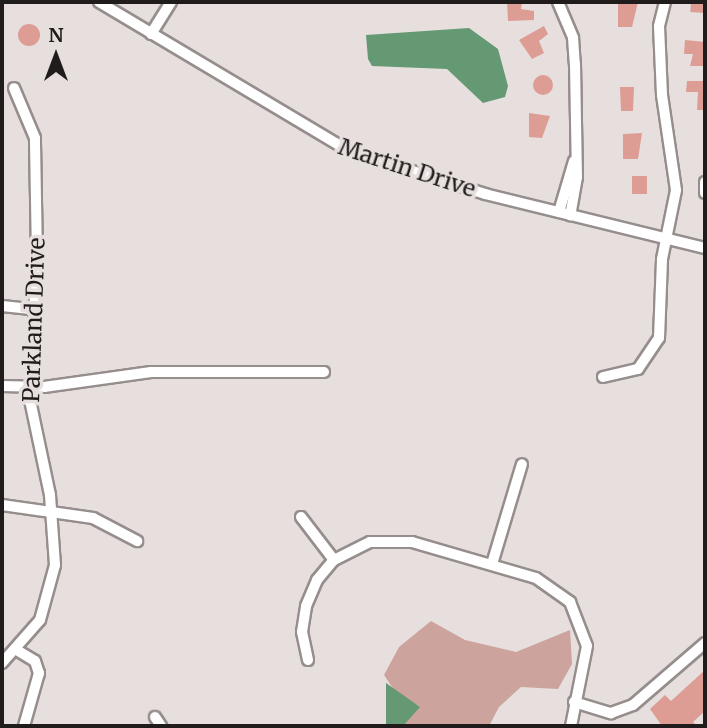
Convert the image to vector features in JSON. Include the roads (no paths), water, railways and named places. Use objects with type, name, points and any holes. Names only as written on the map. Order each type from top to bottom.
[{"type":"street","name":"Martin Drive","points":[[99,2],[337,147],[564,214],[705,248]]},
{"type":"street","points":[[151,34],[170,2]]},
{"type":"street","points":[[558,2],[573,38],[574,162],[564,214]]},
{"type":"street","points":[[603,377],[638,369],[652,355],[659,338],[666,240],[676,190],[662,95],[659,26],[665,2]]},
{"type":"street","name":"Parkland Drive","points":[[2,663],[9,650],[40,620],[49,598],[55,565],[52,512],[30,387],[35,138],[14,88]]},
{"type":"street","points":[[2,306],[33,309]]},
{"type":"street","points":[[2,386],[30,387],[151,372],[324,372]]},
{"type":"street","points":[[492,564],[522,464]]},
{"type":"street","points":[[2,505],[104,522],[136,541]]},
{"type":"street","points":[[301,517],[334,560]]},
{"type":"street","points":[[308,660],[302,632],[306,606],[334,560],[370,542],[393,540],[492,564],[536,579],[570,603],[587,646],[571,726]]},
{"type":"street","points":[[574,702],[611,713],[634,705],[705,643]]},
{"type":"street","points":[[9,650],[35,661],[39,673],[24,726]]}]
